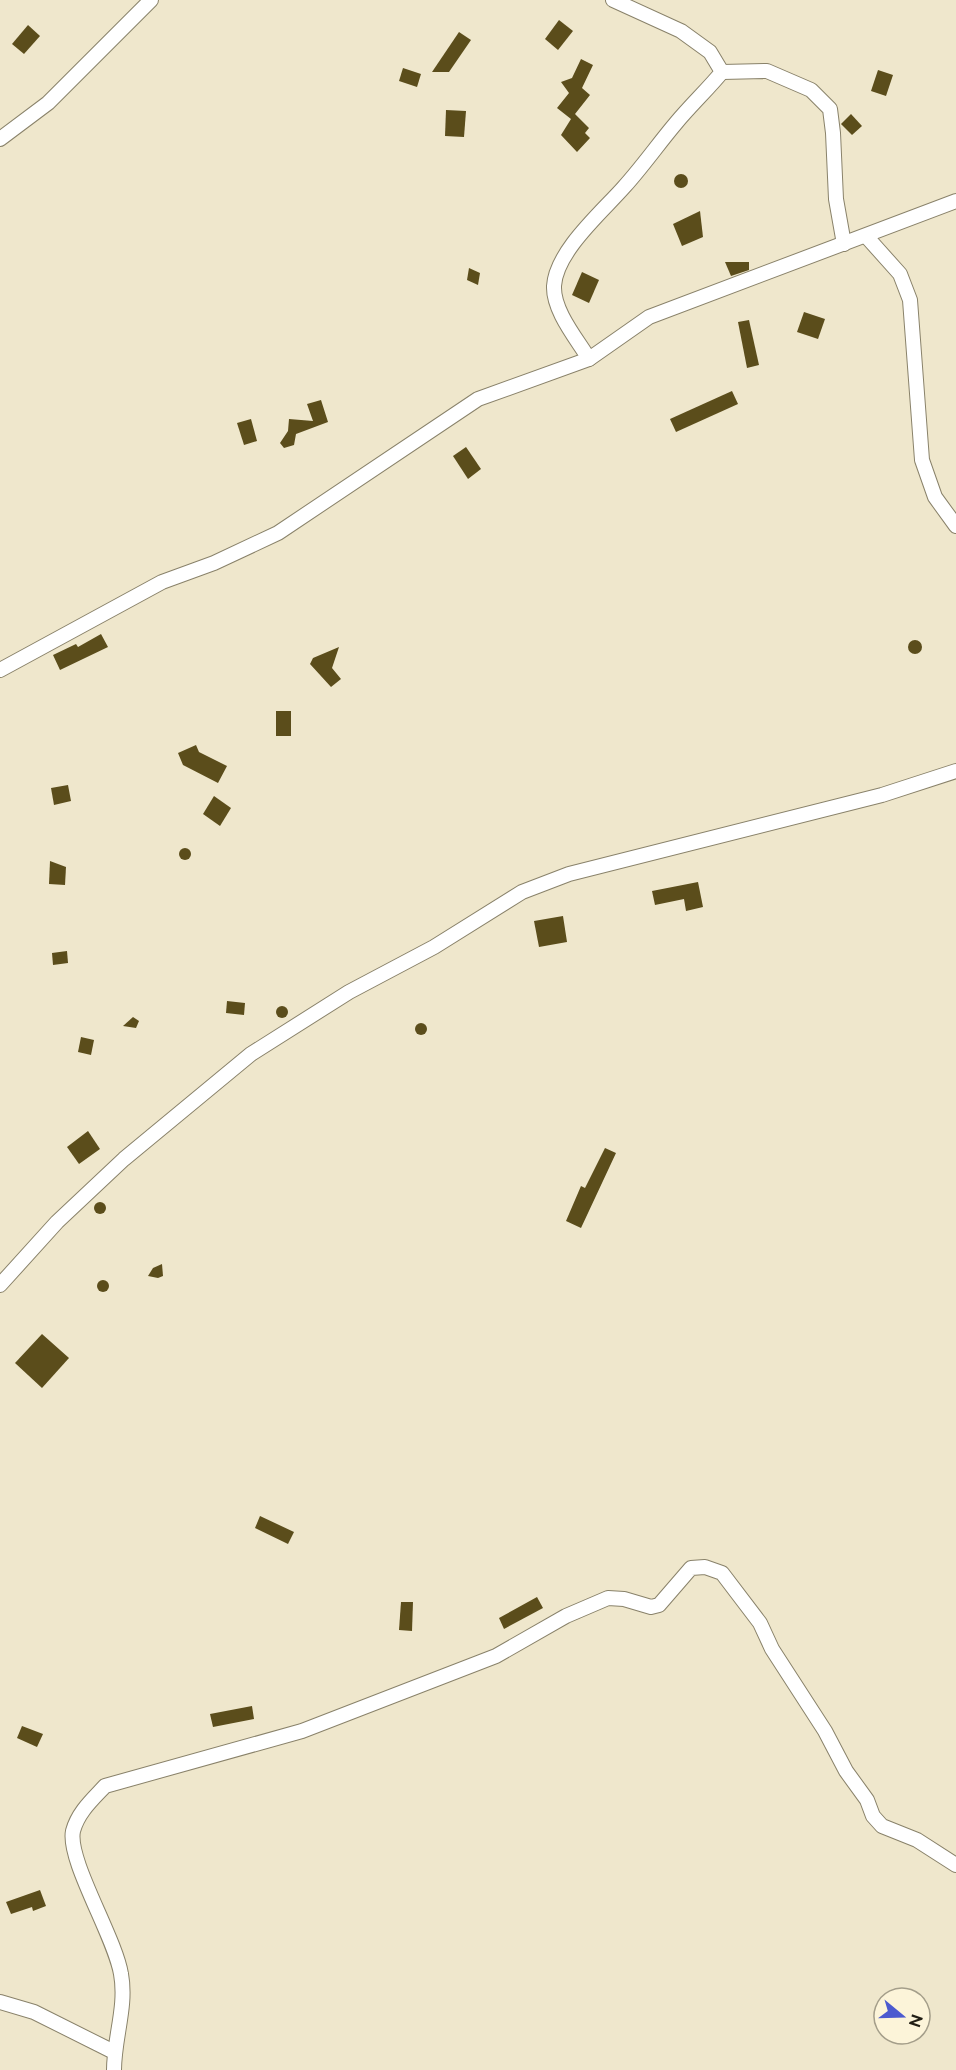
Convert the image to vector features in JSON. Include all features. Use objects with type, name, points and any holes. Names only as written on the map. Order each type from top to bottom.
[{"type":"street","points":[[0,140],[48,103],[151,0]]},
{"type":"street","points":[[613,0],[681,31],[710,52],[722,72]]},
{"type":"street","points":[[589,359],[556,299],[554,284],[561,266],[572,245],[591,220],[624,187],[679,119],[722,72],[767,71],[811,90],[830,108],[834,133],[836,199],[844,244]]},
{"type":"street","points":[[0,670],[151,588],[214,563],[278,533],[478,399],[589,359],[649,317],[956,201]]},
{"type":"street","points":[[866,236],[900,274],[910,300],[922,460],[935,496],[956,526]]},
{"type":"street","points":[[0,1285],[57,1222],[124,1159],[251,1054],[349,992],[434,947],[522,892],[569,874],[882,795],[956,771]]},
{"type":"street","points":[[114,2070],[114,2052],[122,2001],[121,1973],[95,1900],[77,1862],[73,1832],[83,1810],[105,1786],[302,1731],[496,1656],[566,1616],[608,1598],[624,1599],[651,1607],[659,1605],[691,1568],[705,1567],[722,1573],[760,1623],[772,1649],[882,1826],[916,1840],[956,1865]]},
{"type":"street","points":[[0,2002],[34,2012],[114,2052]]},
{"type":"building","points":[[559,20],[573,31],[558,50],[545,39]]},
{"type":"building","points":[[28,25],[40,36],[24,54],[12,44]]},
{"type":"building","points":[[459,32],[471,40],[449,72],[432,72]]},
{"type":"building","points":[[581,59],[593,65],[582,88],[590,95],[575,114],[589,128],[585,133],[590,138],[577,152],[561,135],[571,119],[557,108],[569,93],[561,82],[572,78]]},
{"type":"building","points":[[403,68],[421,74],[417,87],[399,81]]},
{"type":"building","points":[[878,70],[893,75],[886,96],[871,91]]},
{"type":"building","points":[[446,110],[466,111],[464,137],[445,136]]},
{"type":"building","points":[[851,114],[862,126],[852,135],[841,124]]},
{"type":"building","points":[[681,174],[686,176],[688,181],[686,186],[681,188],[676,186],[674,181],[676,176]]},
{"type":"building","points":[[700,211],[703,237],[682,246],[673,224]]},
{"type":"building","points":[[725,262],[749,262],[749,270],[731,276]]},
{"type":"building","points":[[469,268],[480,273],[478,285],[467,280]]},
{"type":"building","points":[[582,272],[599,280],[589,303],[572,295]]},
{"type":"building","points":[[804,312],[825,319],[818,339],[797,332]]},
{"type":"building","points":[[749,320],[759,365],[747,368],[738,322]]},
{"type":"building","points":[[732,391],[738,404],[676,432],[670,419]]},
{"type":"building","points":[[321,400],[328,422],[296,434],[294,445],[284,448],[280,443],[288,431],[289,419],[313,421],[307,404]]},
{"type":"building","points":[[251,419],[257,441],[244,445],[237,423]]},
{"type":"building","points":[[466,447],[481,469],[468,479],[453,456]]},
{"type":"building","points":[[101,634],[108,647],[60,670],[53,655],[76,644],[78,647]]},
{"type":"building","points":[[915,640],[920,642],[922,647],[920,652],[915,654],[910,652],[908,647],[910,642]]},
{"type":"building","points":[[339,647],[332,668],[341,679],[331,687],[310,664],[313,658]]},
{"type":"building","points":[[276,711],[291,711],[291,736],[276,736]]},
{"type":"building","points":[[196,745],[199,752],[227,766],[218,783],[183,765],[178,753]]},
{"type":"building","points":[[68,785],[71,801],[54,805],[51,788]]},
{"type":"building","points":[[214,796],[231,808],[220,826],[203,814]]},
{"type":"building","points":[[187,848],[191,854],[187,860],[183,860],[179,852]]},
{"type":"building","points":[[50,861],[66,867],[65,885],[49,884]]},
{"type":"building","points":[[698,882],[703,907],[686,911],[684,899],[655,905],[652,891]]},
{"type":"building","points":[[563,916],[567,942],[539,947],[534,921]]},
{"type":"building","points":[[67,951],[68,963],[53,965],[52,953]]},
{"type":"building","points":[[227,1001],[245,1003],[244,1015],[226,1013]]},
{"type":"building","points":[[284,1006],[287,1007],[287,1017],[280,1018],[277,1017],[276,1010],[277,1007]]},
{"type":"building","points":[[133,1017],[139,1021],[136,1028],[123,1026]]},
{"type":"building","points":[[423,1023],[427,1029],[423,1035],[419,1035],[415,1027]]},
{"type":"building","points":[[81,1037],[94,1040],[91,1055],[78,1052]]},
{"type":"building","points":[[88,1131],[100,1149],[79,1164],[67,1147]]},
{"type":"building","points":[[605,1148],[616,1153],[581,1228],[566,1221],[581,1186],[585,1188]]},
{"type":"building","points":[[102,1202],[105,1203],[105,1213],[98,1214],[95,1213],[94,1206],[95,1203]]},
{"type":"building","points":[[162,1264],[163,1276],[158,1278],[148,1276],[153,1268]]},
{"type":"building","points":[[105,1280],[109,1286],[105,1292],[101,1292],[97,1284]]},
{"type":"building","points":[[42,1334],[69,1358],[42,1388],[15,1363]]},
{"type":"building","points":[[260,1516],[294,1532],[288,1544],[255,1528]]},
{"type":"building","points":[[537,1597],[543,1608],[504,1629],[499,1618]]},
{"type":"building","points":[[401,1602],[413,1602],[412,1631],[399,1630]]},
{"type":"building","points":[[252,1706],[254,1719],[213,1727],[210,1714]]},
{"type":"building","points":[[22,1726],[43,1734],[37,1747],[17,1738]]},
{"type":"building","points":[[40,1890],[46,1906],[33,1911],[32,1907],[11,1914],[6,1902]]}]
